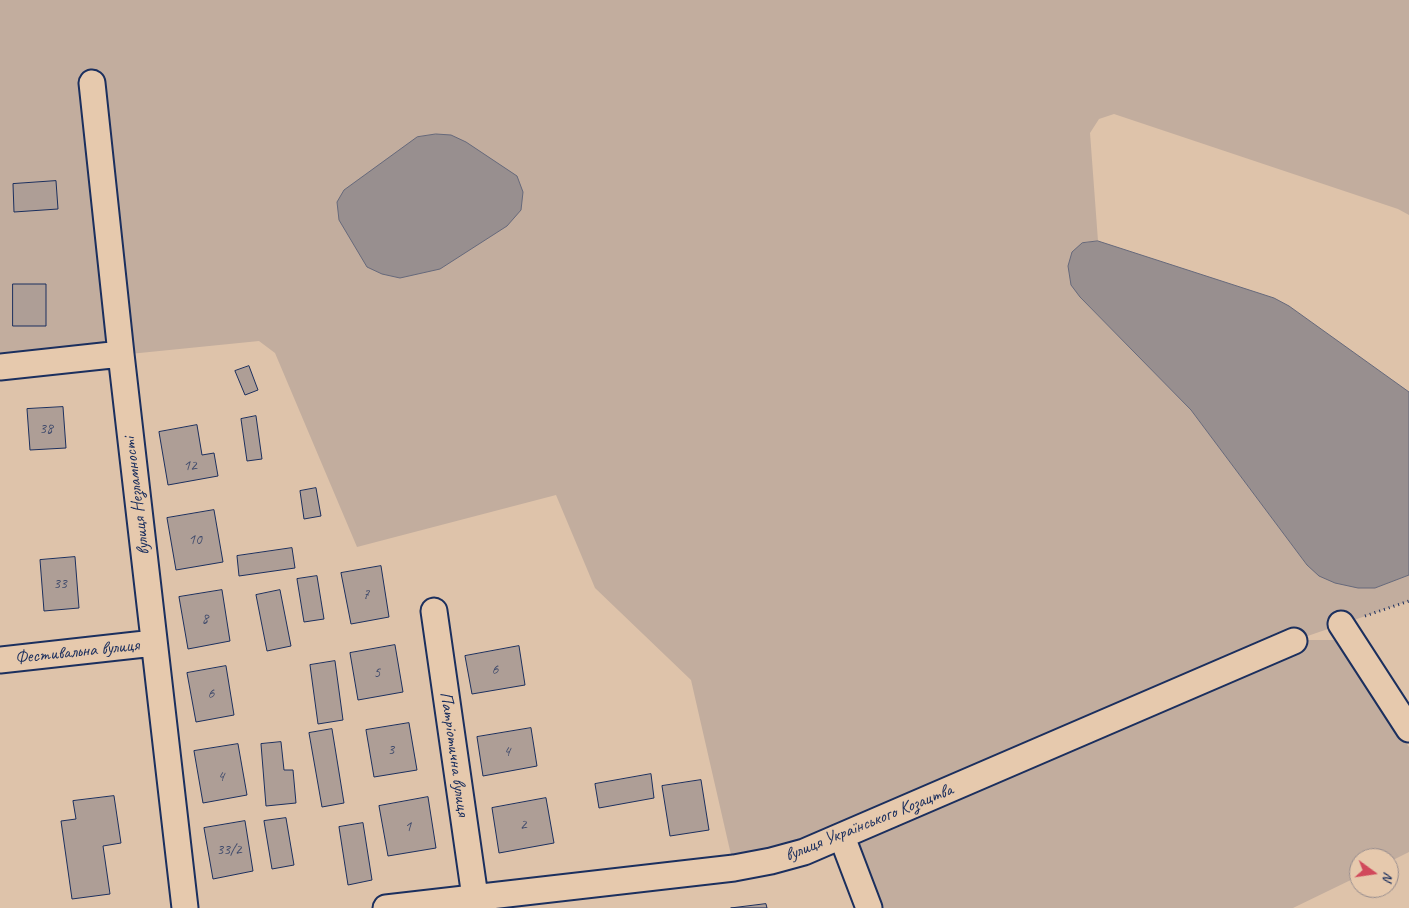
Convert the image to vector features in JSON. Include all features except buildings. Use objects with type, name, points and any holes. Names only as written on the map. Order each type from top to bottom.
[{"type":"street","name":"вулиця Незламності","points":[[92,83],[121,354],[185,908]]},
{"type":"street","points":[[0,367],[121,354]]},
{"type":"street","name":"Патріотична вулиця","points":[[434,611],[475,897]]},
{"type":"street","points":[[1342,624],[1409,729]]},
{"type":"street","name":"вулиця Українського Козацтва","points":[[386,908],[734,868],[804,852],[1294,641]]},
{"type":"street","name":"Фестивальна вулиця","points":[[0,660],[154,643]]},
{"type":"street","points":[[842,837],[869,908]]},
{"type":"shaded area","points":[[0,0],[1409,0],[1409,215],[1398,209],[1114,114],[1099,119],[1090,133],[1098,241],[1082,243],[1080,297],[1191,410],[1307,565],[1358,588],[1375,588],[1409,575],[1409,601],[1296,640],[1339,640],[1409,747],[1409,852],[1399,857],[1399,848],[1349,848],[1349,881],[1293,908],[878,908],[842,837],[734,868],[691,680],[595,588],[556,495],[357,547],[275,353],[259,341],[0,367]]},
{"type":"shaded area","points":[[436,134],[451,135],[466,142],[517,176],[523,192],[521,210],[507,226],[440,269],[400,278],[382,274],[367,267],[339,220],[337,202],[344,190],[417,137]]},
{"type":"shaded area","points":[[1098,241],[1274,298],[1289,306],[1409,392],[1409,575],[1375,588],[1358,588],[1335,583],[1319,576],[1307,565],[1191,410],[1080,297],[1071,285],[1068,266],[1072,252],[1082,243]]}]
